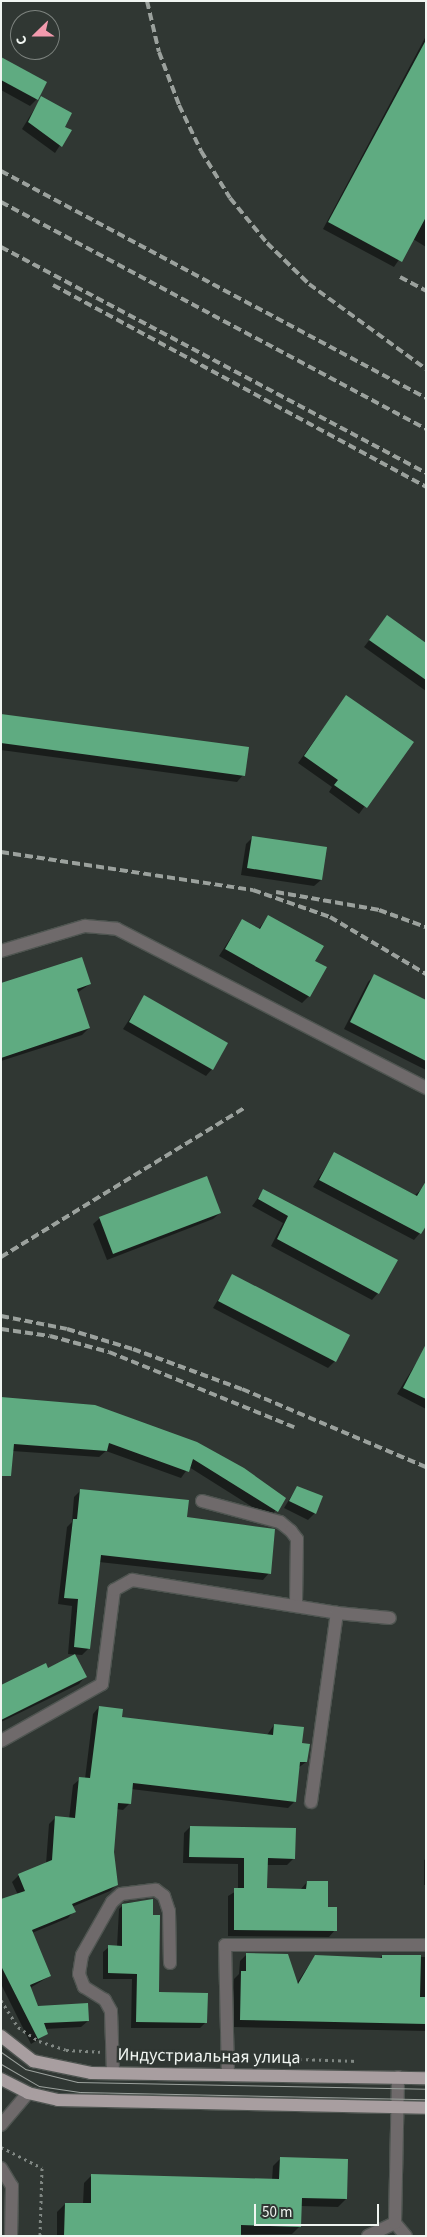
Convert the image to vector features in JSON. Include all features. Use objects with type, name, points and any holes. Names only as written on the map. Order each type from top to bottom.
[{"type":"main road","name":"Индустриальная улица","points":[[1,2036],[21,2054],[48,2066],[113,2072],[426,2078]]},
{"type":"main road","points":[[1,2079],[28,2093],[58,2100],[426,2108]]},
{"type":"lane","points":[[1,951],[85,926],[116,929],[176,956],[426,1088]]},
{"type":"lane","points":[[202,1501],[280,1522],[291,1531],[297,1539],[296,1605]]},
{"type":"lane","points":[[1,1742],[102,1684],[114,1590],[132,1580],[337,1613],[390,1618]]},
{"type":"lane","points":[[311,1802],[337,1613]]},
{"type":"lane","points":[[113,2072],[110,2006],[84,1988],[80,1974],[82,1955],[112,1902],[121,1894],[156,1890],[164,1896],[169,1911],[170,1963]]},
{"type":"lane","points":[[228,2074],[225,1945],[423,1945]]},
{"type":"lane","points":[[398,2077],[395,2223],[406,2236]]},
{"type":"lane","points":[[1,2125],[28,2093]]},
{"type":"lane","points":[[1,2168],[12,2186],[11,2236]]},
{"type":"lane","points":[[368,2236],[395,2223]]},
{"type":"path","points":[[1,2000],[18,2027],[39,2041],[66,2050],[366,2061]]},
{"type":"path","points":[[1,2147],[42,2168],[40,2236]]},
{"type":"building","points":[[426,40],[426,217],[402,262],[328,222]]},
{"type":"building","points":[[1,57],[47,82],[38,100],[1,80]]},
{"type":"building","points":[[41,96],[72,113],[65,127],[72,130],[62,147],[28,122]]},
{"type":"building","points":[[387,615],[426,643],[426,680],[369,640]]},
{"type":"building","points":[[346,695],[414,742],[367,808],[334,785],[338,780],[304,756]]},
{"type":"building","points":[[1,714],[249,747],[245,776],[1,743]]},
{"type":"building","points":[[252,836],[327,847],[322,880],[247,868]]},
{"type":"building","points":[[268,915],[324,946],[315,961],[327,967],[310,997],[225,949],[242,919],[260,929]]},
{"type":"building","points":[[82,957],[91,984],[77,989],[90,1028],[1,1058],[1,983]]},
{"type":"building","points":[[374,974],[426,1000],[426,1061],[350,1022]]},
{"type":"building","points":[[144,995],[228,1043],[213,1070],[129,1022]]},
{"type":"building","points":[[334,1152],[417,1196],[426,1181],[426,1226],[421,1234],[319,1180]]},
{"type":"building","points":[[207,1176],[221,1213],[113,1254],[99,1217]]},
{"type":"building","points":[[263,1189],[398,1260],[379,1294],[277,1239],[288,1216],[258,1199]]},
{"type":"building","points":[[232,1274],[350,1335],[336,1362],[218,1301]]},
{"type":"building","points":[[426,1344],[426,1399],[403,1388]]},
{"type":"building","points":[[1,1397],[95,1405],[197,1442],[244,1468],[286,1498],[278,1512],[193,1459],[189,1472],[109,1443],[107,1451],[14,1444],[11,1476],[1,1476]]},
{"type":"building","points":[[297,1486],[323,1496],[316,1514],[289,1501]]},
{"type":"building","points":[[80,1489],[189,1500],[187,1517],[275,1529],[271,1574],[101,1555],[90,1649],[74,1647],[78,1599],[64,1598],[73,1519],[77,1519]]},
{"type":"building","points":[[75,1654],[87,1677],[1,1720],[1,1685],[46,1663],[48,1668]]},
{"type":"building","points":[[99,1706],[123,1709],[122,1717],[273,1735],[274,1724],[304,1727],[302,1743],[310,1744],[307,1762],[300,1762],[296,1802],[133,1783],[131,1804],[118,1803],[114,1852],[118,1885],[72,1904],[76,1912],[32,1930],[51,1976],[30,1985],[38,2006],[88,2003],[89,2021],[44,2023],[48,2034],[38,2039],[1,1966],[1,1899],[25,1891],[18,1874],[52,1860],[55,1816],[75,1818],[79,1777],[90,1778]]},
{"type":"building","points":[[190,1826],[296,1828],[295,1859],[268,1858],[267,1888],[306,1889],[307,1881],[328,1881],[328,1907],[337,1907],[337,1931],[234,1930],[234,1888],[244,1888],[244,1858],[189,1857]]},
{"type":"building","points":[[153,1899],[153,1915],[160,1915],[159,1992],[208,1993],[207,2023],[136,2022],[137,1974],[108,1973],[108,1945],[122,1946],[122,1904]]},
{"type":"building","points":[[246,1953],[288,1954],[298,1984],[315,1955],[382,1958],[382,1955],[421,1955],[420,1997],[426,1997],[426,2024],[240,2020],[241,1971],[246,1971]]},
{"type":"building","points":[[280,2157],[348,2159],[347,2199],[302,2198],[301,2227],[241,2225],[241,2236],[64,2236],[65,2203],[91,2203],[91,2174],[279,2179]]},
{"type":"tram line","points":[[1,2052],[25,2069],[77,2082],[426,2089]]},
{"type":"tram line","points":[[1,2064],[39,2086],[80,2092],[426,2099]]},
{"type":"railway","points":[[147,1],[159,52],[179,105],[201,151],[230,198],[267,243],[309,284],[426,369]]},
{"type":"railway","points":[[1,171],[426,398]]},
{"type":"railway","points":[[1,202],[426,429]]},
{"type":"railway","points":[[1,247],[426,473]]},
{"type":"railway","points":[[400,277],[426,291]]},
{"type":"railway","points":[[53,285],[426,487]]},
{"type":"railway","points":[[1,852],[253,890],[330,917],[426,974]]},
{"type":"railway","points":[[276,892],[379,910],[426,927]]},
{"type":"railway","points":[[1,1257],[244,1108]]},
{"type":"railway","points":[[1,1316],[67,1329],[133,1349],[242,1389],[426,1467]]},
{"type":"railway","points":[[1,1329],[50,1336],[109,1352],[294,1427]]}]
